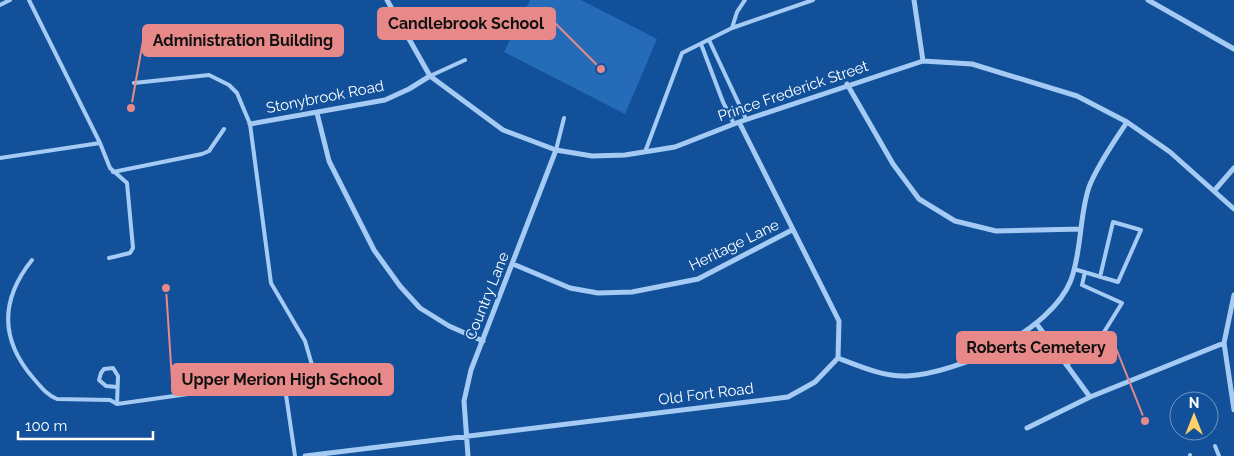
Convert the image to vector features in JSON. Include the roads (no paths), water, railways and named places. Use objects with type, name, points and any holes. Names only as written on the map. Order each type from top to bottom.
[{"type":"street","name":"Prince Frederick Street","points":[[387,0],[430,76],[503,130],[556,150],[592,156],[626,155],[675,147],[746,119],[847,84],[923,61],[972,64],[1078,96],[1127,122],[1170,152],[1234,209]]},
{"type":"street","points":[[914,0],[923,61]]},
{"type":"street","points":[[1148,0],[1234,49]]},
{"type":"street","name":"Stonybrook Road","points":[[250,124],[385,100],[409,89],[430,76]]},
{"type":"street","points":[[847,84],[893,164],[919,199],[955,221],[996,231],[1081,229]]},
{"type":"street","points":[[317,113],[329,161],[374,250],[394,279],[420,308],[449,326],[483,341]]},
{"type":"street","points":[[736,123],[839,321],[838,358],[874,371],[906,376],[936,371],[1000,347],[1036,323],[1056,303],[1070,281],[1074,269],[1089,187],[1127,122]]},
{"type":"street","name":"Country Lane","points":[[468,456],[464,401],[471,370],[556,150]]},
{"type":"street","points":[[1214,191],[1234,168]]},
{"type":"street","name":"Heritage Lane","points":[[513,264],[570,288],[598,293],[632,292],[698,279],[792,230]]},
{"type":"street","points":[[1234,295],[1224,343],[1234,410]]},
{"type":"street","points":[[1036,323],[1090,397]]},
{"type":"street","points":[[1027,428],[1090,397],[1224,343]]},
{"type":"street","name":"Old Fort Road","points":[[305,456],[788,397],[815,382],[838,358]]},
{"type":"lane","points":[[0,5],[10,0]]},
{"type":"lane","points":[[29,0],[113,172],[127,183],[134,240],[130,253],[109,258]]},
{"type":"lane","points":[[732,28],[745,0]]},
{"type":"lane","points":[[645,152],[682,53],[732,28],[813,0]]},
{"type":"lane","points":[[709,40],[746,119]]},
{"type":"lane","points":[[701,44],[723,102],[736,123]]},
{"type":"lane","points":[[430,76],[465,60]]},
{"type":"lane","points":[[32,260],[23,268],[8,299],[7,320],[10,340],[17,357],[49,396],[57,399],[110,400],[117,404],[284,381],[302,378],[308,373],[312,365],[310,355],[271,283],[250,124],[237,93],[229,85],[209,75],[134,83]]},
{"type":"lane","points":[[556,150],[564,118]]},
{"type":"lane","points":[[113,172],[202,154],[209,151],[224,129]]},
{"type":"lane","points":[[0,158],[100,143]]},
{"type":"lane","points":[[1074,269],[1100,277],[1118,282],[1141,230],[1113,222],[1100,277]]},
{"type":"lane","points":[[1066,365],[1096,344],[1122,303],[1082,284],[1085,272]]},
{"type":"lane","points":[[1227,369],[1234,367]]},
{"type":"lane","points":[[117,387],[106,386],[99,380],[104,369],[113,368],[117,372],[117,387],[117,404]]},
{"type":"lane","points":[[284,381],[295,456]]},
{"type":"lane","points":[[1215,446],[1219,456]]},
{"type":"place","name":"Candlebrook School","points":[[601,69]]},
{"type":"place","name":"Administration Building","points":[[131,108]]},
{"type":"place","name":"Upper Merion High School","points":[[166,288]]},
{"type":"place","name":"Roberts Cemetery","points":[[1145,421]]}]
